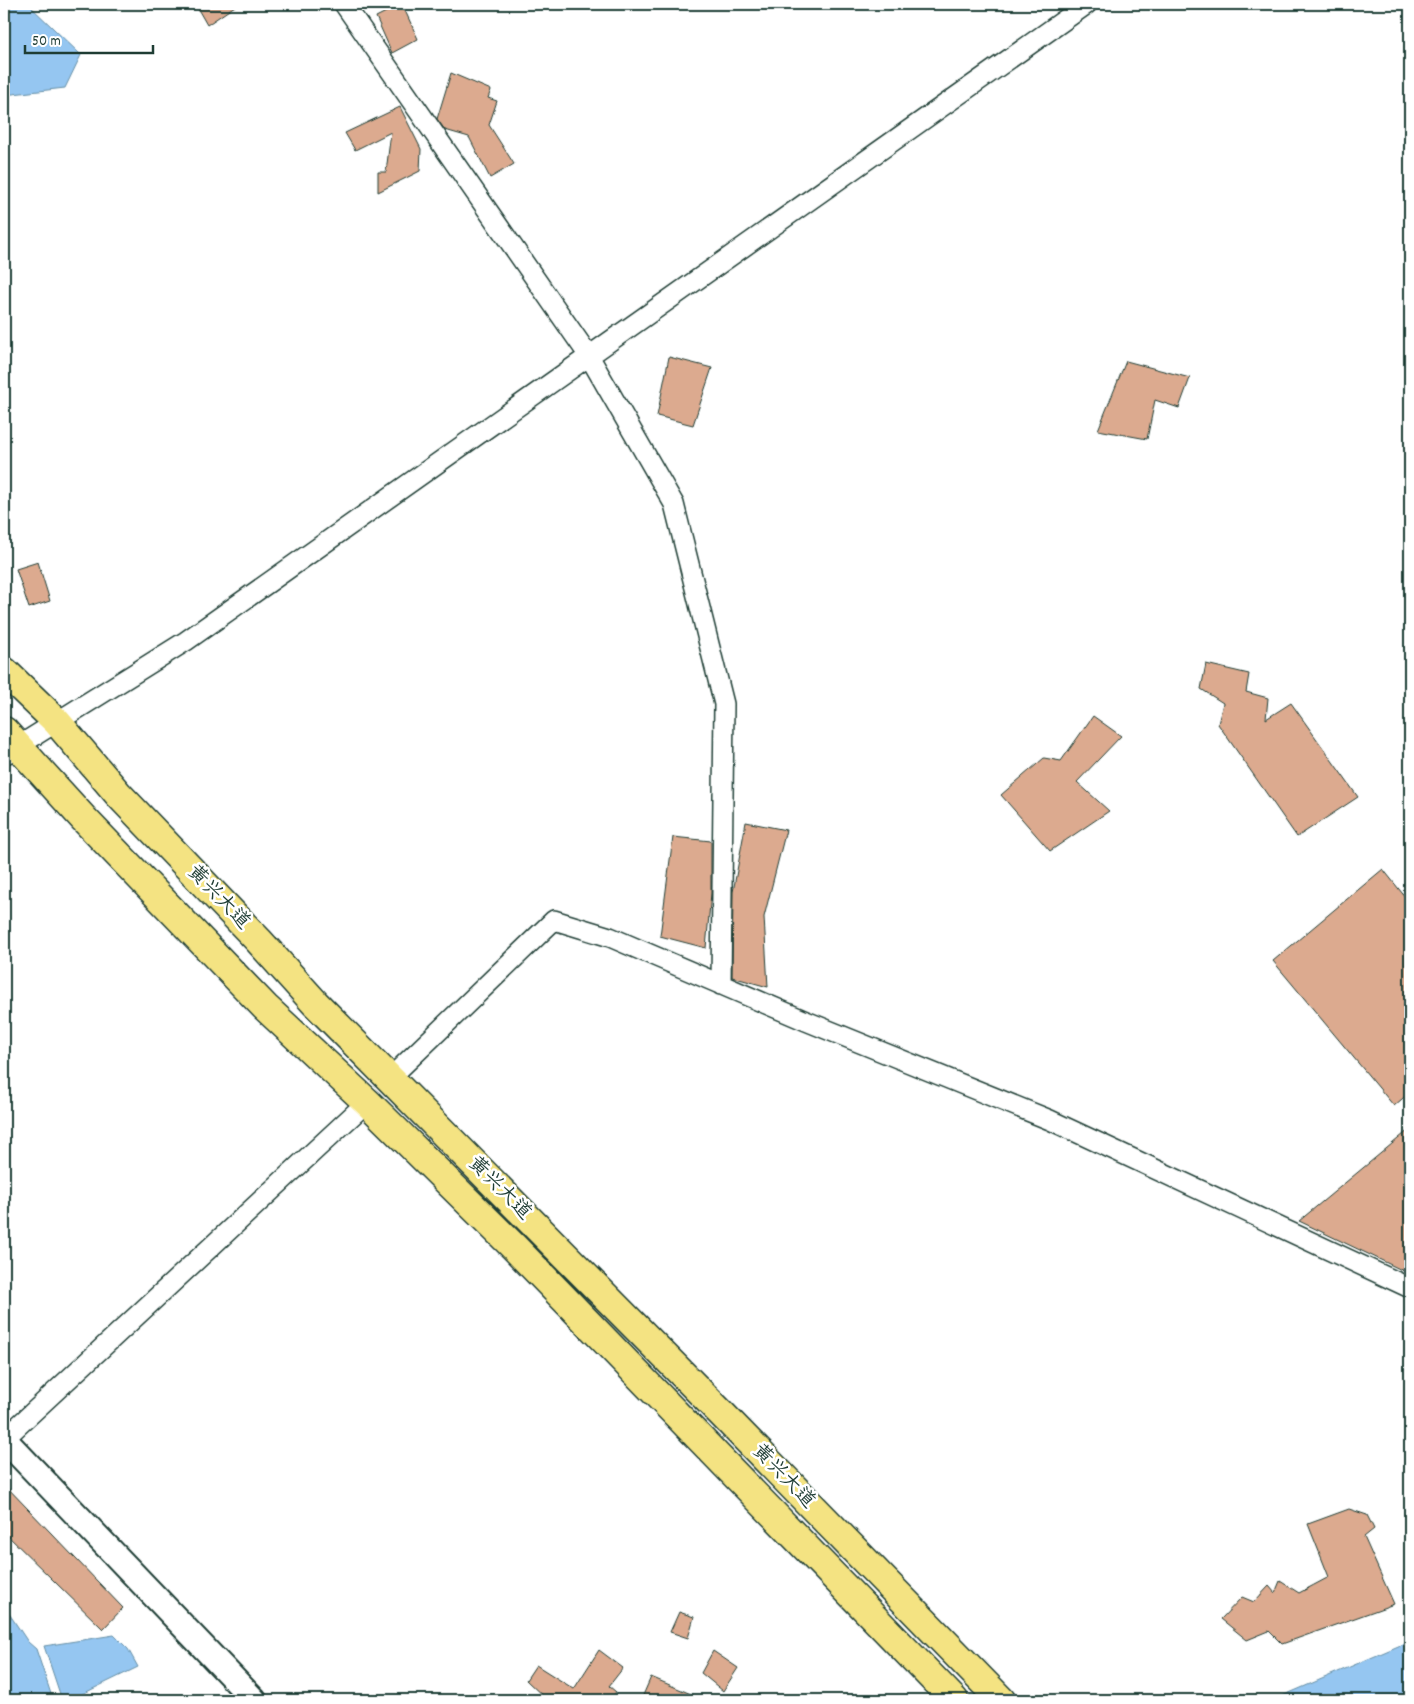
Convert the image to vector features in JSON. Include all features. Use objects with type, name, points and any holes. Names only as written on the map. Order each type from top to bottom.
[{"type":"highway","name":"黄兴大道","points":[[4,671],[57,722],[120,794],[315,1003],[1002,1700]]},
{"type":"highway","name":"黄兴大道","points":[[8,744],[140,876],[265,1007],[367,1102],[521,1254],[954,1700]]},
{"type":"highway","points":[[140,876],[133,860],[139,845],[146,841],[153,841],[170,847]]},
{"type":"street","points":[[344,4],[589,356],[674,504],[724,704],[721,984]]},
{"type":"street","points":[[8,744],[57,722],[186,641],[1087,4]]},
{"type":"street","points":[[390,1078],[554,920],[610,938],[1050,1120],[1410,1288]]},
{"type":"street","points":[[254,1700],[4,1439],[367,1102]]},
{"type":"water","points":[[4,4],[28,4],[81,55],[65,88],[4,95]]},
{"type":"water","points":[[4,1606],[28,1642],[36,1649],[53,1700],[4,1700]]},
{"type":"water","points":[[114,1635],[128,1649],[138,1667],[70,1700],[62,1700],[44,1646]]},
{"type":"water","points":[[1410,1641],[1410,1700],[1273,1700]]},
{"type":"building","points":[[195,4],[238,4],[207,25]]},
{"type":"building","points":[[402,4],[418,39],[392,53],[376,17]]},
{"type":"building","points":[[451,73],[491,90],[488,98],[497,101],[489,125],[514,164],[490,178],[469,137],[445,130],[437,119]]},
{"type":"building","points":[[400,107],[421,149],[420,171],[378,192],[378,172],[386,172],[391,132],[355,150],[345,133]]},
{"type":"building","points":[[669,357],[712,368],[693,425],[657,416]]},
{"type":"building","points":[[1126,361],[1190,378],[1179,408],[1155,400],[1147,439],[1098,430]]},
{"type":"building","points":[[38,562],[50,601],[29,608],[16,569]]},
{"type":"building","points":[[1206,664],[1249,674],[1246,692],[1268,698],[1266,719],[1291,703],[1358,797],[1297,837],[1218,724],[1223,703],[1201,689]]},
{"type":"building","points":[[1093,716],[1121,736],[1077,782],[1109,811],[1050,851],[1001,795],[1044,758],[1061,761]]},
{"type":"building","points":[[746,822],[786,830],[764,917],[768,987],[732,977],[733,892]]},
{"type":"building","points":[[673,837],[711,841],[711,893],[706,948],[660,936]]},
{"type":"building","points":[[1383,869],[1410,903],[1410,1092],[1394,1106],[1273,961]]},
{"type":"building","points":[[1410,1129],[1410,1274],[1299,1221]]},
{"type":"building","points":[[4,1484],[123,1608],[103,1629],[4,1532]]},
{"type":"building","points":[[1349,1509],[1367,1515],[1374,1529],[1364,1537],[1394,1604],[1282,1644],[1269,1631],[1247,1640],[1221,1619],[1242,1597],[1254,1602],[1269,1586],[1275,1593],[1280,1581],[1299,1593],[1329,1577],[1308,1524]]},
{"type":"building","points":[[679,1612],[694,1617],[688,1638],[670,1632]]},
{"type":"building","points":[[599,1650],[623,1668],[609,1686],[616,1692],[610,1700],[547,1700],[526,1680],[536,1665],[574,1689]]},
{"type":"building","points":[[713,1651],[738,1668],[723,1691],[701,1673]]},
{"type":"building","points":[[651,1677],[705,1700],[641,1700]]}]
